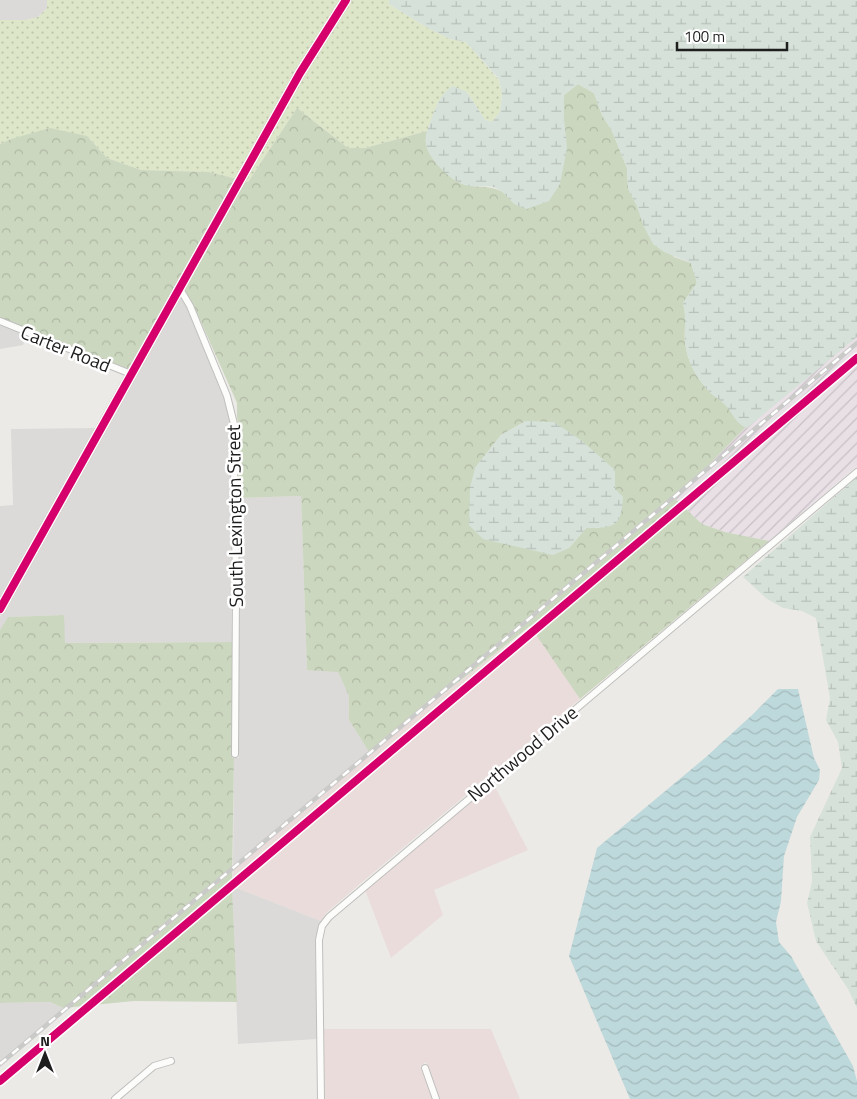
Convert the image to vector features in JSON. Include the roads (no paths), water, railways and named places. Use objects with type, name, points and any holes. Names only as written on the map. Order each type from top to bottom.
[{"type":"main road","points":[[0,609],[300,73],[346,0]]},
{"type":"street","name":"South Lexington Street","points":[[180,289],[190,306],[223,387],[232,412],[235,428],[235,754]]},
{"type":"street","name":"Carter Road","points":[[0,321],[132,374]]},
{"type":"street","name":"Northwood Drive","points":[[321,1099],[319,940],[322,926],[329,916],[857,472]]},
{"type":"street","points":[[116,1099],[154,1066],[171,1061]]},
{"type":"street","points":[[425,1068],[436,1099]]},
{"type":"water","points":[[778,689],[798,689],[814,758],[820,770],[819,780],[797,817],[784,856],[781,901],[776,922],[779,942],[791,956],[853,1066],[857,1081],[857,1099],[630,1099],[569,956],[597,848],[706,757]]},
{"type":"railway","points":[[0,1064],[857,343]]}]
